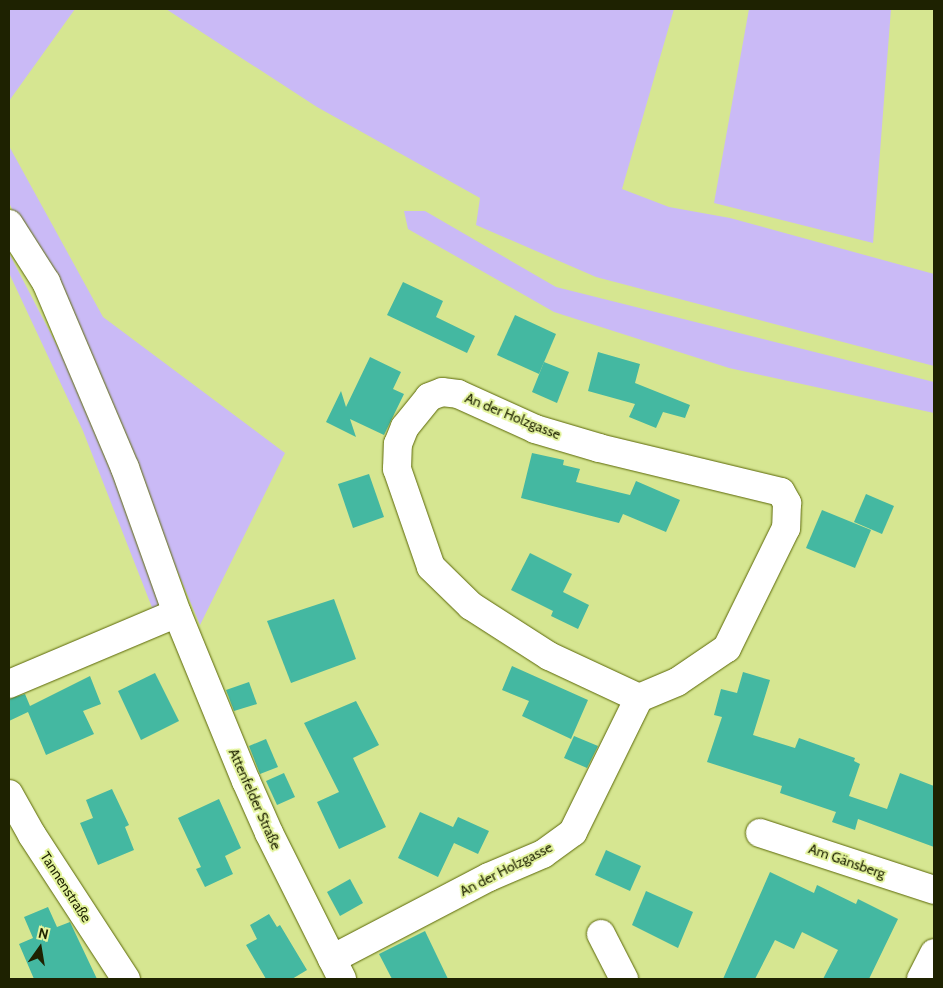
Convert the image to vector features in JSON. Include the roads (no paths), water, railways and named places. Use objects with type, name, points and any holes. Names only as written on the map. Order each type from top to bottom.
[{"type":"street","name":"Attenfelder Straße","points":[[9,224],[46,282],[125,468],[177,613],[269,833],[337,969]]},
{"type":"street","name":"An der Holzgasse","points":[[337,969],[489,877],[543,854],[573,832],[639,698],[677,682],[727,648],[786,528],[787,503],[780,492],[580,443],[535,429],[458,394],[442,392],[429,397],[405,427],[398,444],[397,469],[431,567],[471,606],[550,656],[639,698]]},
{"type":"street","points":[[9,684],[177,613]]},
{"type":"street","name":"Tannenstraße","points":[[9,794],[32,836],[126,979]]},
{"type":"street","name":"Am Gänsberg","points":[[760,833],[934,890]]},
{"type":"street","points":[[601,934],[624,979]]},
{"type":"street","points":[[921,979],[934,953]]}]
